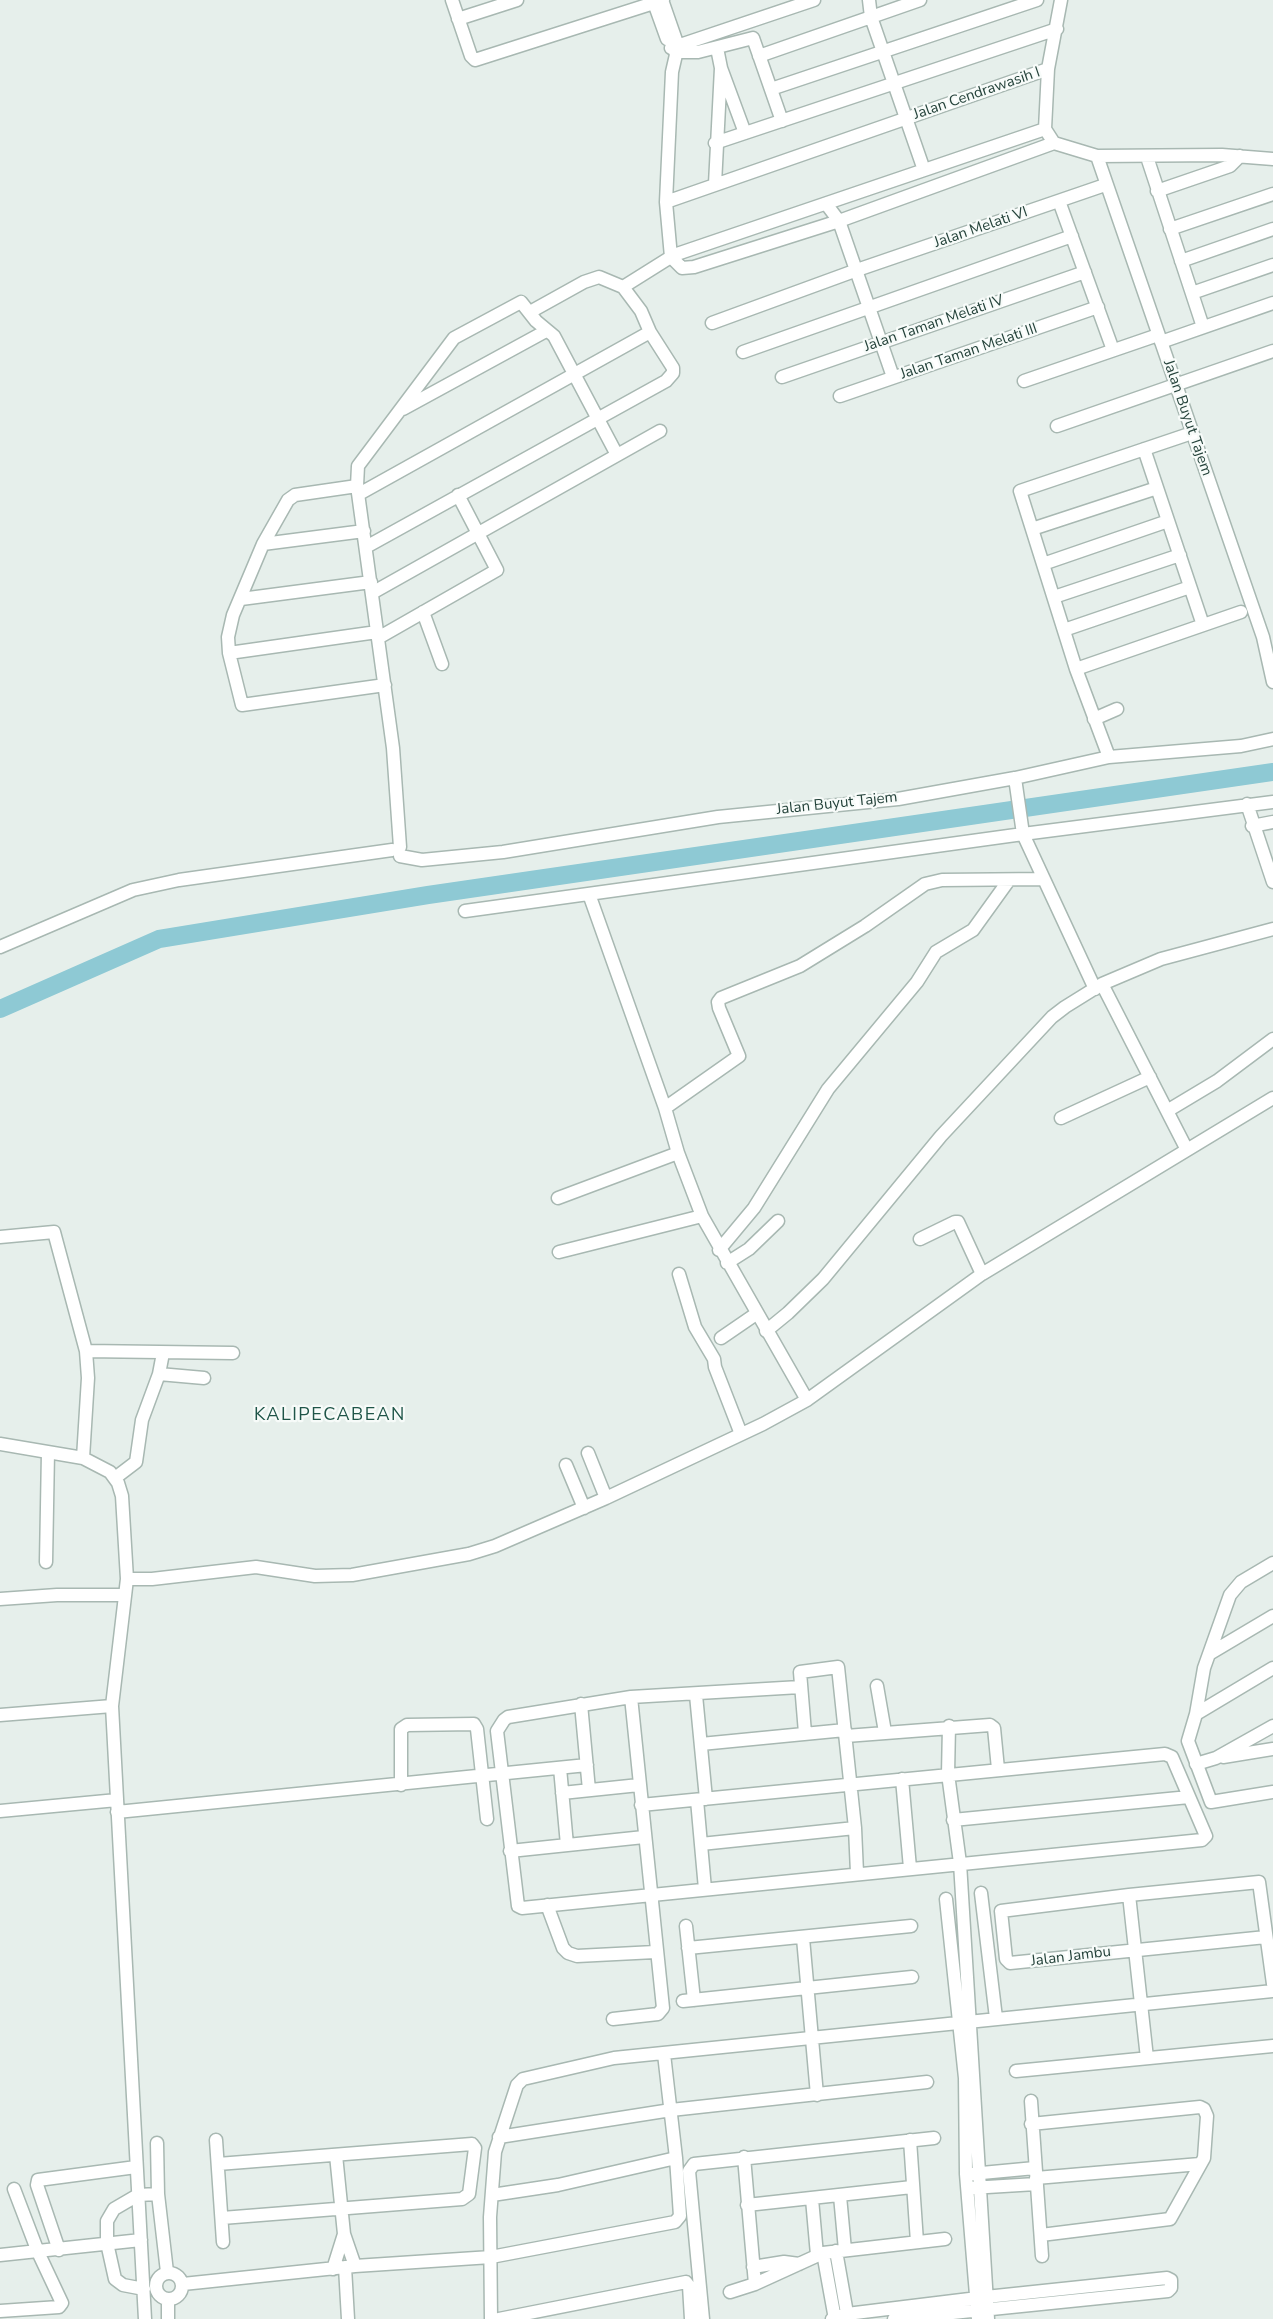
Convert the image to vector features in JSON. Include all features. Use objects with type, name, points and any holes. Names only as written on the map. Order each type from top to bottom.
[{"type":"street","points":[[452,0],[471,56],[476,60],[659,1],[675,50],[668,131],[667,260]]},
{"type":"street","points":[[458,19],[517,0]]},
{"type":"street","points":[[675,50],[814,0]]},
{"type":"street","points":[[868,0],[871,17],[924,170]]},
{"type":"street","points":[[759,56],[920,0]]},
{"type":"street","points":[[771,89],[1037,0]]},
{"type":"street","points":[[1054,143],[1045,129],[1048,69],[1061,0]]},
{"type":"street","points":[[715,143],[1057,29]]},
{"type":"street","points":[[675,50],[690,54],[753,38],[782,121]]},
{"type":"street","points":[[717,48],[721,68],[745,133]]},
{"type":"street","points":[[715,184],[715,143],[721,68]]},
{"type":"street","name":"Jalan Cendrawasih I","points":[[666,202],[1048,69]]},
{"type":"street","points":[[623,287],[667,260],[1045,129]]},
{"type":"street","points":[[667,260],[682,268],[694,267],[839,220],[1054,143],[1097,156],[1240,156],[1273,159]]},
{"type":"street","name":"Jalan Buyut Tajem","points":[[1097,156],[1105,185],[1265,643],[1268,668],[1273,682]]},
{"type":"street","points":[[1157,191],[1230,166],[1240,156]]},
{"type":"street","points":[[1147,157],[1203,327]]},
{"type":"street","name":"Jalan Melati VI","points":[[712,323],[857,270],[1105,185]]},
{"type":"street","points":[[1170,229],[1273,194]]},
{"type":"street","points":[[1059,201],[1113,350]]},
{"type":"street","points":[[827,205],[839,220],[894,378]]},
{"type":"street","points":[[1180,261],[1273,229]]},
{"type":"street","points":[[742,352],[1072,236]]},
{"type":"street","points":[[1192,293],[1273,266]]},
{"type":"street","name":"Jalan Taman Melati IV","points":[[782,377],[1085,272]]},
{"type":"street","points":[[366,547],[666,381],[674,373],[650,332],[641,311],[623,287],[599,277],[584,282],[530,312]]},
{"type":"street","points":[[397,851],[393,748],[358,490],[358,466],[454,338],[521,302],[556,340],[617,455]]},
{"type":"street","points":[[1024,381],[1113,350],[1203,327],[1273,303]]},
{"type":"street","name":"Jalan Taman Melati III","points":[[840,396],[1098,307]]},
{"type":"street","points":[[397,412],[546,331]]},
{"type":"street","points":[[385,685],[242,705],[229,653],[228,637],[233,615],[263,544],[291,496],[358,490],[650,332]]},
{"type":"street","points":[[1057,426],[1273,351]]},
{"type":"street","points":[[241,599],[371,588],[480,533],[660,431]]},
{"type":"street","points":[[1109,757],[1076,669],[1019,494],[1021,490],[1192,433]]},
{"type":"street","points":[[1144,449],[1203,625]]},
{"type":"street","points":[[1032,529],[1157,488]]},
{"type":"street","points":[[229,653],[378,635],[497,570],[480,533],[458,495]]},
{"type":"street","points":[[1043,564],[1168,521]]},
{"type":"street","points":[[263,544],[364,531]]},
{"type":"street","points":[[1054,597],[1180,555]]},
{"type":"street","points":[[1064,630],[1190,587]]},
{"type":"street","points":[[423,612],[442,664]]},
{"type":"street","points":[[1076,669],[1241,612]]},
{"type":"street","points":[[1094,719],[1117,709]]},
{"type":"street","name":"Jalan Buyut Tajem","points":[[0,947],[133,890],[179,880],[397,851],[422,860],[503,852],[718,817],[852,805],[1016,782],[1109,757],[1241,746],[1273,739]]},
{"type":"street","points":[[1016,782],[1023,832],[1044,879],[1098,986],[1150,1077],[1167,1111],[1183,1152]]},
{"type":"street","points":[[465,911],[1023,832],[1273,802]]},
{"type":"street","points":[[1246,804],[1252,826],[1271,869],[1273,882]]},
{"type":"street","points":[[1252,826],[1273,822]]},
{"type":"street","points":[[665,1107],[739,1056],[719,1008],[718,1002],[721,998],[810,960],[925,884],[942,880],[1044,879]]},
{"type":"street","points":[[719,1250],[753,1208],[828,1089],[917,982],[936,952],[973,930],[1009,880]]},
{"type":"street","points":[[589,894],[702,1216],[719,1250],[807,1400]]},
{"type":"street","points":[[766,1331],[823,1279],[942,1136],[1052,1017],[1098,986],[1161,959],[1273,929]]},
{"type":"street","points":[[1167,1111],[1217,1081],[1273,1039]]},
{"type":"street","points":[[1061,1118],[1150,1077]]},
{"type":"street","points":[[128,1579],[152,1580],[256,1567],[315,1576],[352,1575],[468,1554],[495,1546],[606,1498],[807,1400],[982,1274],[1273,1098]]},
{"type":"street","points":[[558,1198],[678,1153]]},
{"type":"street","points":[[559,1252],[702,1216]]},
{"type":"street","points":[[727,1263],[749,1249],[778,1221]]},
{"type":"street","points":[[920,1239],[958,1222],[982,1274]]},
{"type":"street","points":[[0,1237],[54,1232],[86,1351],[88,1378],[83,1458]]},
{"type":"street","points":[[679,1274],[695,1327],[714,1359],[741,1434]]},
{"type":"street","points":[[721,1338],[756,1314]]},
{"type":"street","points":[[86,1351],[233,1353]]},
{"type":"street","points":[[115,1478],[136,1462],[142,1420],[159,1374],[163,1353]]},
{"type":"street","points":[[159,1374],[204,1378]]},
{"type":"street","points":[[0,1444],[83,1458],[102,1467],[115,1478],[123,1496],[128,1579],[124,1595],[112,1706],[145,2319]]},
{"type":"street","points":[[46,1562],[48,1452]]},
{"type":"street","points":[[588,1453],[606,1498]]},
{"type":"street","points":[[566,1465],[584,1508]]},
{"type":"street","points":[[401,1785],[401,1732],[407,1725],[474,1724],[491,1776],[510,1851],[518,1906],[522,1908],[1202,1840],[1206,1834],[1189,1797],[1191,1771],[1188,1740],[1197,1714],[1209,1654],[1230,1595],[1241,1582],[1273,1563]]},
{"type":"street","points":[[0,1599],[57,1595],[124,1595]]},
{"type":"street","points":[[1209,1654],[1273,1617]]},
{"type":"street","points":[[805,1733],[799,1675],[802,1670],[838,1667],[851,1784],[857,1873]]},
{"type":"street","points":[[1197,1714],[1273,1668]]},
{"type":"street","points":[[877,1686],[885,1732]]},
{"type":"street","points":[[487,1819],[497,1731],[508,1717],[631,1697],[696,1695],[800,1687]]},
{"type":"street","points":[[696,1695],[701,1744],[701,1844],[705,1889]]},
{"type":"street","points":[[613,2019],[658,2014],[662,2010],[631,1697]]},
{"type":"street","points":[[581,1704],[589,1790]]},
{"type":"street","points":[[0,1715],[112,1706]]},
{"type":"street","points":[[701,1744],[805,1733],[885,1732],[990,1725],[994,1728],[998,1769]]},
{"type":"street","points":[[949,1726],[948,1774],[960,1863],[963,2022]]},
{"type":"street","points":[[1191,1771],[1273,1726]]},
{"type":"street","points":[[1216,1758],[1273,1749]]},
{"type":"street","points":[[641,1805],[1165,1754],[1191,1771],[1213,1802],[1273,1792]]},
{"type":"street","points":[[0,1811],[117,1806],[401,1785],[587,1765]]},
{"type":"street","points":[[560,1768],[567,1845]]},
{"type":"street","points":[[902,1779],[910,1868]]},
{"type":"street","points":[[562,1793],[639,1785]]},
{"type":"street","points":[[953,1820],[1189,1797]]},
{"type":"street","points":[[701,1844],[855,1828]]},
{"type":"street","points":[[510,1851],[644,1837]]},
{"type":"street","points":[[1147,2058],[1130,1895],[1259,1882],[1273,1984]]},
{"type":"street","points":[[981,1893],[996,2018]]},
{"type":"street","name":"Jalan Jambu","points":[[1130,1895],[1004,1909],[1001,1912],[1008,1962],[1013,1964],[1266,1937]]},
{"type":"street","points":[[946,1899],[963,2022],[974,2078],[972,2174],[982,2309]]},
{"type":"street","points":[[547,1905],[563,1948],[568,1953],[577,1956],[655,1952]]},
{"type":"street","points":[[686,1926],[688,2001],[912,1977]]},
{"type":"street","points":[[688,1948],[911,1926]]},
{"type":"street","points":[[803,1938],[817,2096]]},
{"type":"street","points":[[491,2319],[482,2258],[492,2195],[494,2161],[499,2137],[517,2085],[523,2079],[614,2058],[1273,1991]]},
{"type":"street","points":[[1016,2071],[1273,2046]]},
{"type":"street","points":[[183,2284],[345,2267],[482,2258],[675,2222],[680,2216],[664,2054]]},
{"type":"street","points":[[499,2137],[671,2110],[817,2096],[927,2082]]},
{"type":"street","points":[[1031,2101],[1042,2256]]},
{"type":"street","points":[[1031,2124],[1200,2107],[1204,2109],[1207,2116],[1205,2149],[1200,2164],[1174,2215],[1164,2221],[1041,2235]]},
{"type":"street","points":[[703,2319],[689,2171],[697,2163],[934,2138]]},
{"type":"street","points":[[216,2140],[223,2242]]},
{"type":"street","points":[[910,2140],[917,2242]]},
{"type":"street","points":[[157,2143],[164,2274],[156,2287],[165,2298],[168,2319]]},
{"type":"street","points":[[218,2164],[472,2144],[475,2148],[467,2198],[222,2218]]},
{"type":"street","points":[[336,2155],[344,2234],[348,2319]]},
{"type":"street","points":[[744,2157],[755,2284]]},
{"type":"street","points":[[492,2195],[558,2185],[676,2158]]},
{"type":"street","points":[[973,2188],[1035,2177],[1200,2164]]},
{"type":"street","points":[[0,2311],[61,2305],[37,2181],[136,2167]]},
{"type":"street","points":[[972,2174],[1035,2177]]},
{"type":"street","points":[[747,2205],[912,2187]]},
{"type":"street","points":[[14,2189],[49,2250]]},
{"type":"street","points":[[144,2289],[123,2285],[115,2279],[107,2243],[107,2221],[111,2212],[138,2195],[158,2194]]},
{"type":"street","points":[[830,2252],[840,2196]]},
{"type":"street","points":[[812,2199],[830,2252],[839,2318],[982,2309],[1167,2278],[1171,2280],[1171,2288],[1168,2291],[894,2319]]},
{"type":"street","points":[[344,2234],[345,2267]]},
{"type":"street","points":[[730,2292],[755,2284],[830,2252],[945,2239]]},
{"type":"street","points":[[0,2255],[141,2240]]},
{"type":"street","points":[[753,2267],[784,2262],[799,2264]]},
{"type":"street","points":[[143,2267],[164,2274],[178,2275],[183,2284],[180,2293],[152,2304],[144,2304]]},
{"type":"street","points":[[499,2319],[686,2282],[689,2286],[691,2319]]},
{"type":"waterway","points":[[0,1009],[159,939],[428,895],[1273,772]]},
{"type":"district","name":"KALIPECABEAN","points":[[330,1416]]}]
